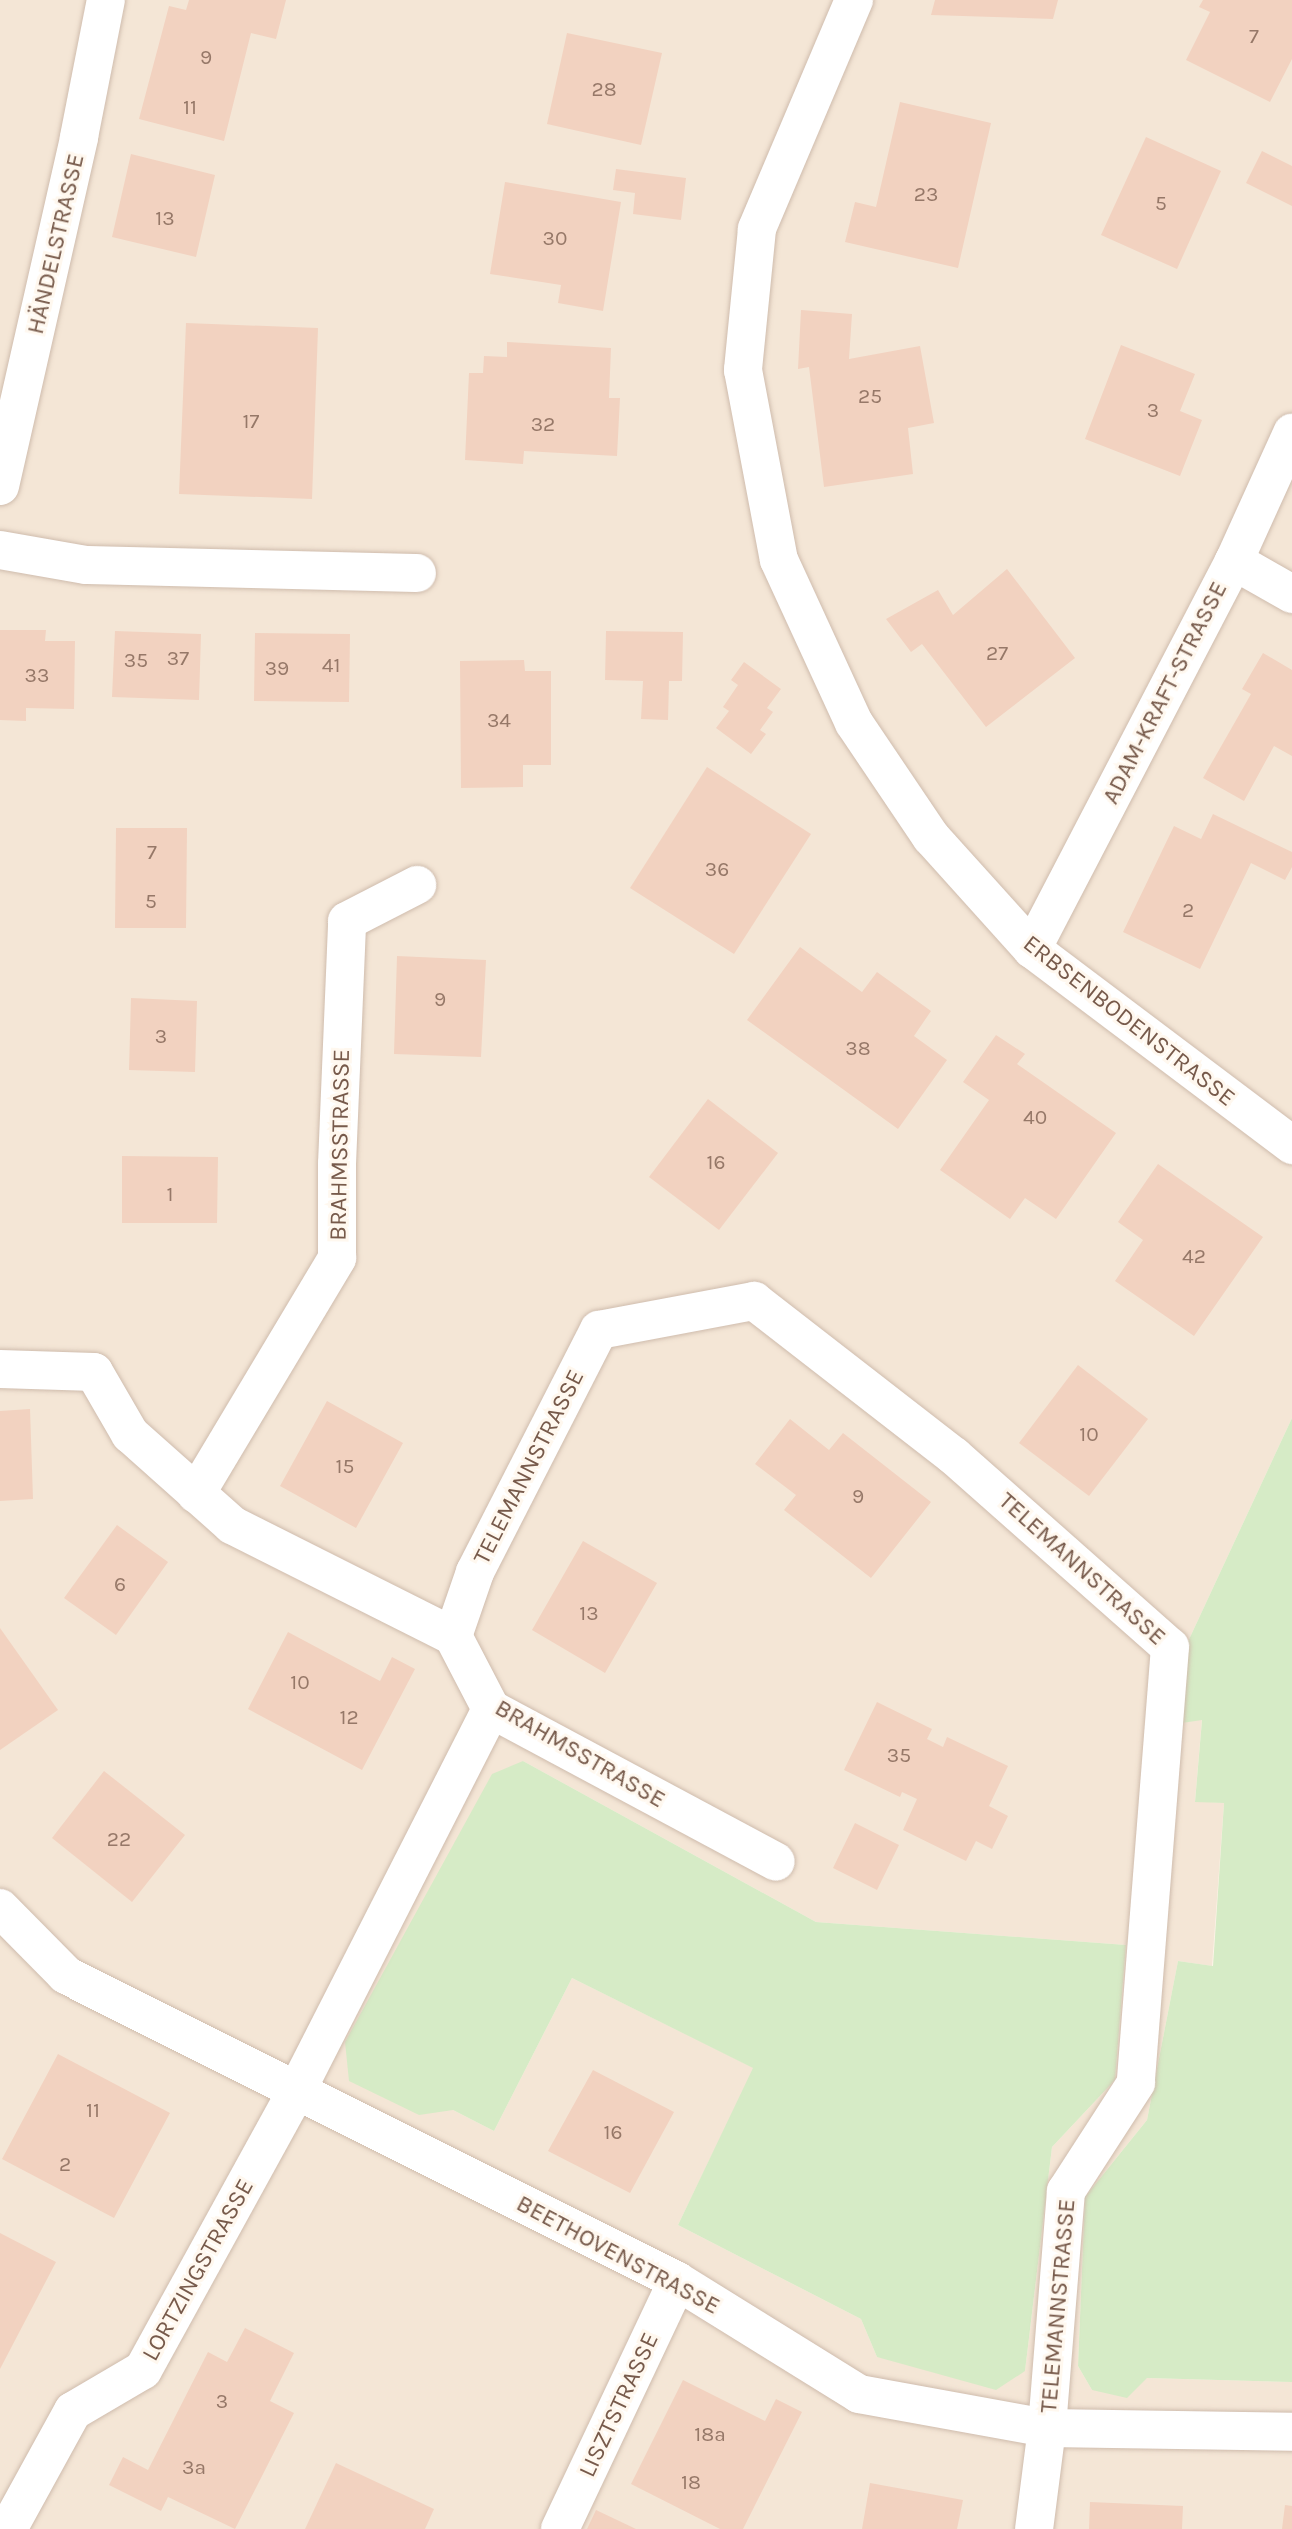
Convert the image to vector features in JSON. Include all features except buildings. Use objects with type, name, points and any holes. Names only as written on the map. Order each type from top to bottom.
[{"type":"street","name":"HÄNDELSTRASSE","points":[[0,486],[79,137],[106,0]]},
{"type":"street","name":"ERBSENBODENSTRASSE","points":[[854,0],[757,229],[743,370],[779,560],[854,723],[931,838],[1032,949],[1292,1145]]},
{"type":"street","name":"ADAM-KRAFT-STRASSE","points":[[1032,949],[1234,561],[1292,433]]},
{"type":"street","points":[[0,550],[86,565],[417,573]]},
{"type":"street","points":[[1234,561],[1292,594]]},
{"type":"street","name":"BRAHMSSTRASSE","points":[[197,1494],[337,1258],[337,1164],[347,921],[417,885]]},
{"type":"street","name":"TELEMANNSTRASSE","points":[[453,1636],[475,1572],[599,1330],[754,1301],[954,1456],[1170,1647],[1136,2084],[1066,2190],[1048,2428]]},
{"type":"street","points":[[0,1369],[94,1371],[130,1434],[232,1525],[453,1636]]},
{"type":"street","name":"BRAHMSSTRASSE","points":[[453,1636],[491,1709],[776,1862]]},
{"type":"street","points":[[296,2092],[491,1709]]},
{"type":"street","name":"BEETHOVENSTRASSE","points":[[0,1908],[66,1975],[677,2281],[859,2394],[1048,2428],[1292,2432]]},
{"type":"street","name":"LORTZINGSTRASSE","points":[[8,2529],[72,2411],[143,2370],[296,2092]]},
{"type":"street","name":"LISZTSTRASSE","points":[[560,2529],[677,2281]]},
{"type":"street","points":[[1034,2529],[1048,2428]]},
{"type":"shaded area","points":[[0,0],[1292,0],[1292,1418],[1185,1648],[1182,1723],[1202,1719],[1195,1801],[1224,1803],[1212,1966],[1178,1961],[1147,2120],[1085,2197],[1078,2366],[1092,2390],[1147,2378],[1292,2382],[1292,2529],[0,2529]],"holes":[[[523,1761],[816,1922],[1126,1945],[1115,2080],[1052,2147],[1025,2371],[877,2357],[861,2319],[678,2225],[754,2068],[572,1978],[494,2131],[453,2110]]]},
{"type":"green space","points":[[1292,1418],[1292,2382],[1147,2378],[1127,2398],[1092,2390],[1078,2366],[1085,2197],[1147,2120],[1178,1961],[1213,1966],[1224,1803],[1195,1802],[1202,1720],[1182,1723],[1185,1648]]},
{"type":"green space","points":[[523,1761],[816,1922],[1126,1945],[1115,2080],[1052,2147],[1025,2371],[996,2390],[877,2357],[861,2319],[678,2225],[753,2068],[572,1978],[494,2131],[453,2110],[419,2115],[349,2081],[345,2042],[492,1774]]}]
